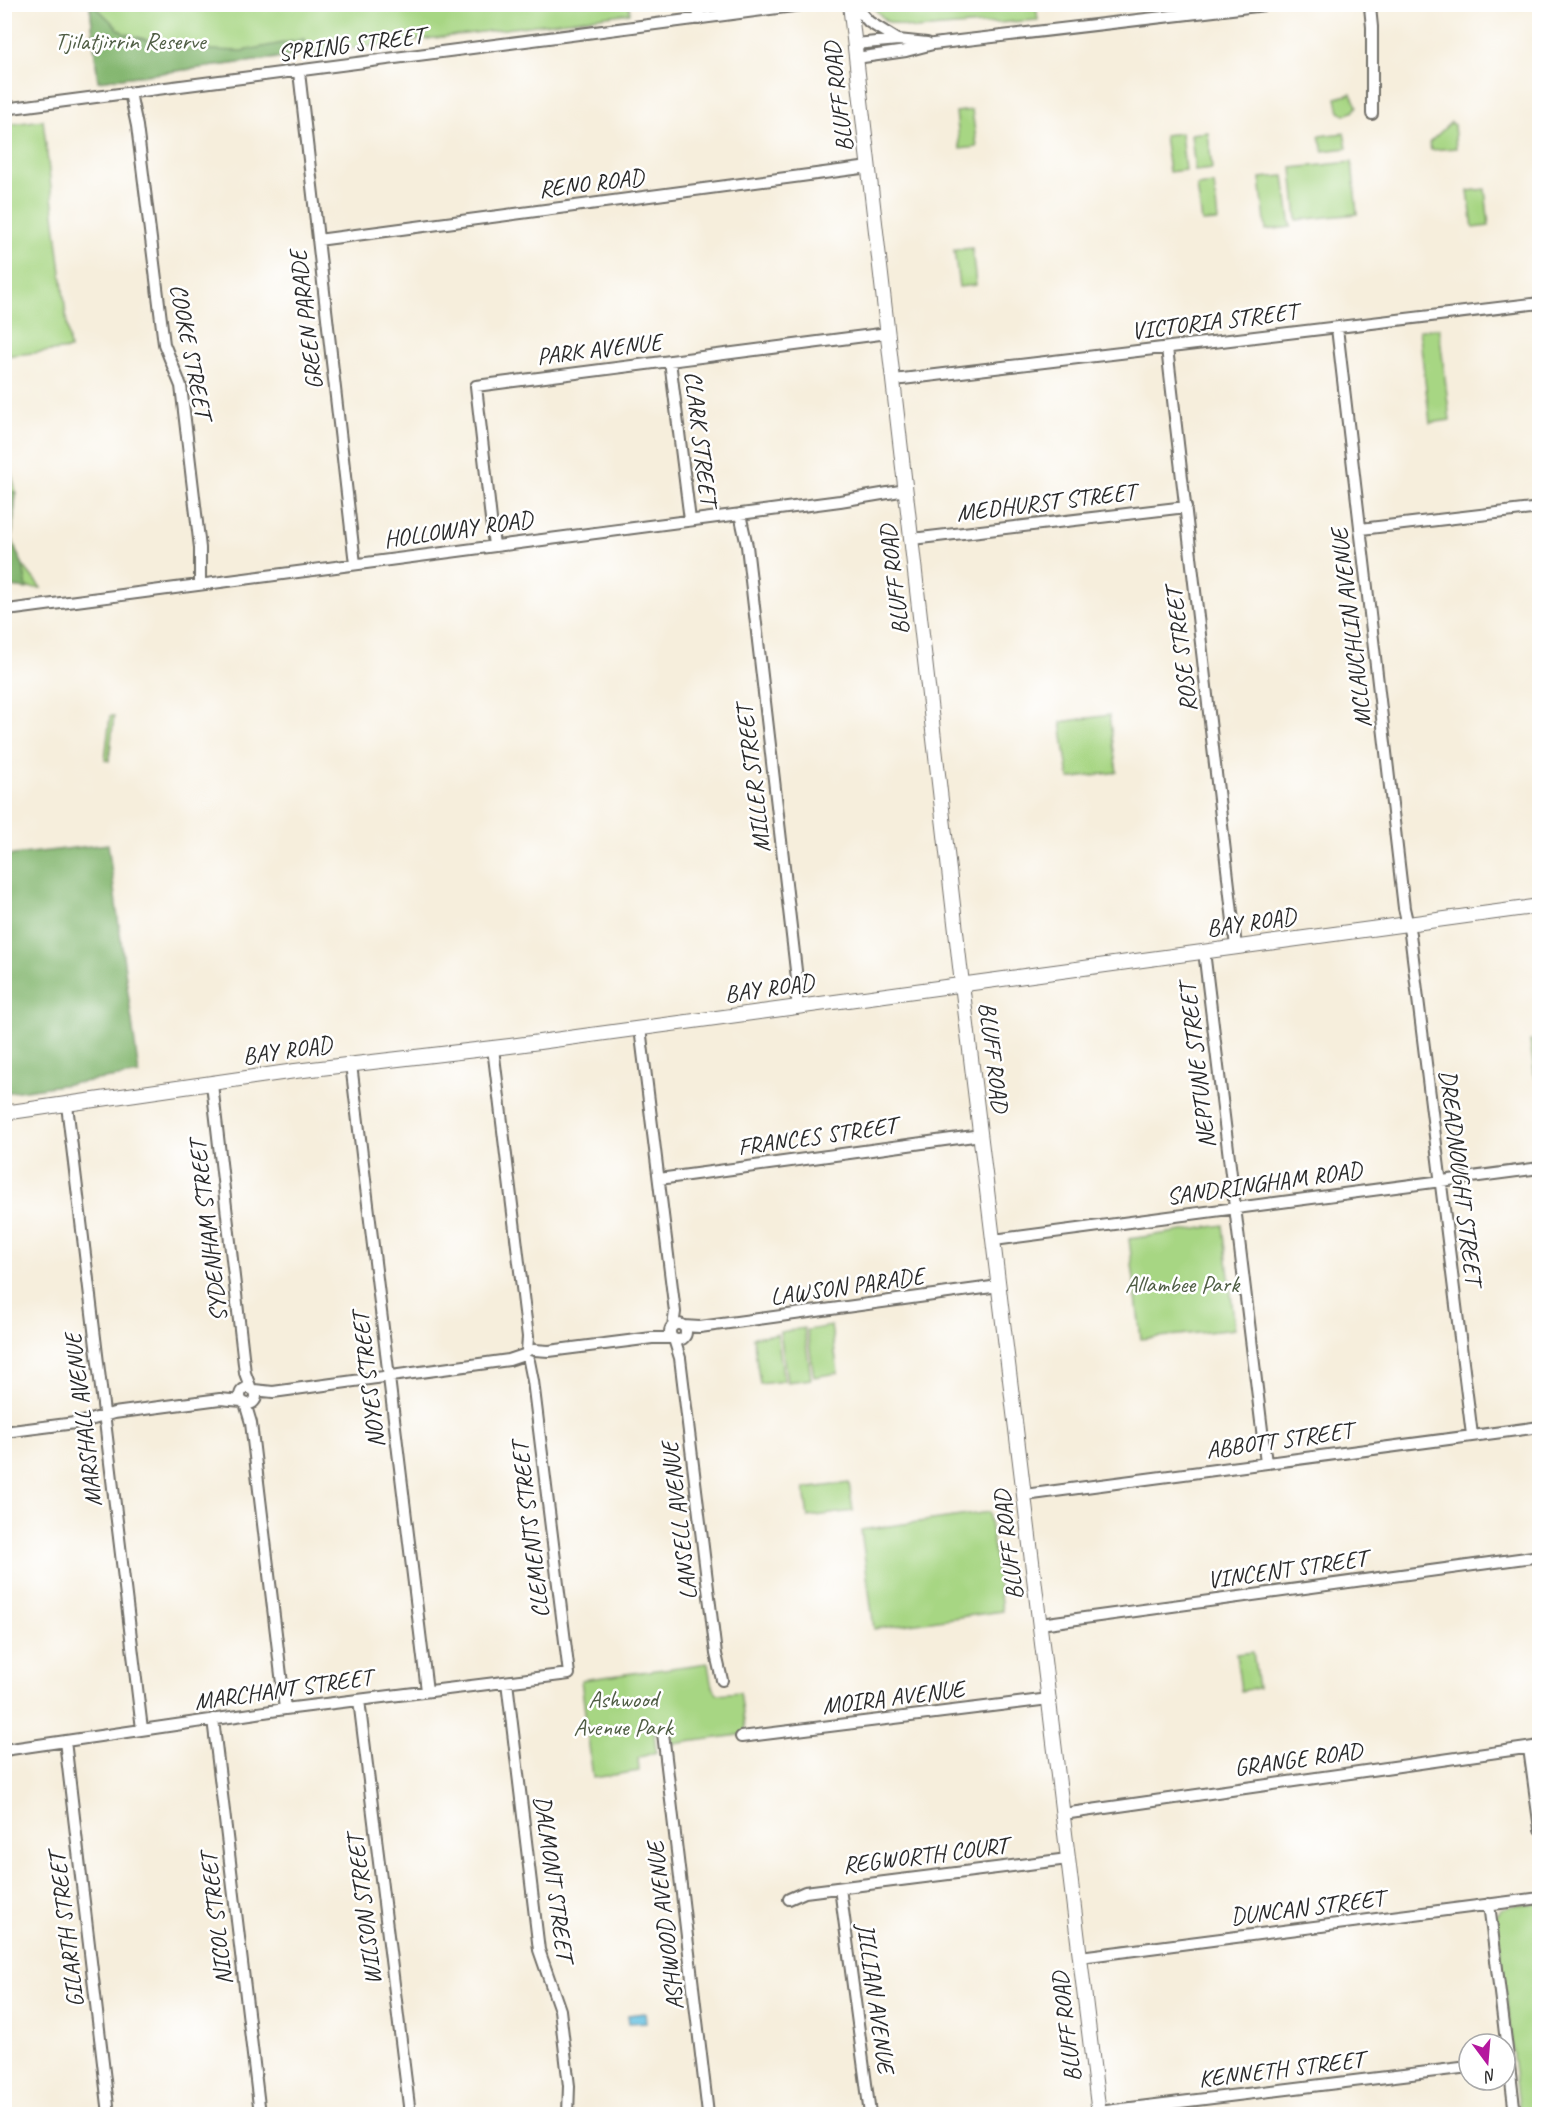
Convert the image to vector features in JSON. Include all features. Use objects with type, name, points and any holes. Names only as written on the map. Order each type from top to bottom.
[{"type":"main road","name":"BLUFF ROAD","points":[[851,4],[962,984],[1099,2113]]},
{"type":"main road","name":"BAY ROAD","points":[[4,1113],[351,1064],[493,1048],[1539,906]]},
{"type":"street","points":[[698,4],[699,19]]},
{"type":"street","name":"SPRING STREET","points":[[4,109],[809,4]]},
{"type":"street","points":[[851,4],[876,28],[898,40]]},
{"type":"street","points":[[856,58],[906,51],[933,44],[1274,4]]},
{"type":"street","points":[[1370,7],[1372,114]]},
{"type":"street","points":[[855,44],[898,40],[933,44]]},
{"type":"street","name":"GREEN PARADE","points":[[298,72],[355,564]]},
{"type":"street","name":"COOKE STREET","points":[[133,93],[164,344],[181,386],[204,584]]},
{"type":"street","name":"RENO ROAD","points":[[318,240],[869,167]]},
{"type":"street","name":"VICTORIA STREET","points":[[894,380],[1539,303]]},
{"type":"street","name":"MCLAUCHLIN AVENUE","points":[[1337,328],[1407,924]]},
{"type":"street","name":"PARK AVENUE","points":[[494,546],[476,386],[888,333]]},
{"type":"street","name":"ROSE STREET","points":[[1167,348],[1236,947]]},
{"type":"street","name":"CLARK STREET","points":[[670,361],[690,520]]},
{"type":"street","name":"HOLLOWAY ROAD","points":[[15,609],[906,490]]},
{"type":"street","name":"MEDHURST STREET","points":[[912,539],[1186,507]]},
{"type":"street","points":[[1361,529],[1539,508]]},
{"type":"street","name":"MILLER STREET","points":[[743,513],[797,979],[798,1007]]},
{"type":"street","name":"DREADNOUGHT STREET","points":[[1407,924],[1472,1435]]},
{"type":"street","name":"NEPTUNE STREET","points":[[1204,951],[1266,1462]]},
{"type":"street","name":"LANSELL AVENUE","points":[[640,1028],[716,1654],[722,1680]]},
{"type":"street","name":"CLEMENTS STREET","points":[[493,1048],[569,1674]]},
{"type":"street","name":"NOYES STREET","points":[[351,1064],[427,1691]]},
{"type":"street","name":"SYDENHAM STREET","points":[[212,1084],[285,1709]]},
{"type":"street","name":"MARSHALL AVENUE","points":[[67,1105],[142,1729]]},
{"type":"street","name":"FRANCES STREET","points":[[659,1179],[981,1135]]},
{"type":"street","name":"SANDRINGHAM ROAD","points":[[994,1240],[1539,1168]]},
{"type":"street","name":"LAWSON PARADE","points":[[4,1432],[83,1422],[114,1413],[509,1360],[549,1351],[652,1338],[699,1327],[999,1286]]},
{"type":"street","name":"ABBOTT STREET","points":[[1025,1495],[1539,1426]]},
{"type":"street","name":"VINCENT STREET","points":[[1040,1624],[1539,1556]]},
{"type":"street","name":"MARCHANT STREET","points":[[4,1750],[285,1709],[569,1674]]},
{"type":"street","name":"DALMONT STREET","points":[[507,1682],[539,1950],[560,2010],[570,2092],[568,2115]]},
{"type":"street","name":"WILSON STREET","points":[[359,1700],[410,2115]]},
{"type":"street","name":"MOIRA AVENUE","points":[[741,1737],[1049,1700]]},
{"type":"street","name":"NICOL STREET","points":[[213,1719],[260,2115]]},
{"type":"street","name":"ASHWOOD AVENUE","points":[[663,1733],[708,2115]]},
{"type":"street","name":"GILARTH STREET","points":[[65,1741],[109,2115]]},
{"type":"street","points":[[1534,1747],[1539,1829]]},
{"type":"street","name":"GRANGE ROAD","points":[[1063,1814],[1534,1747]]},
{"type":"street","name":"REGWORTH COURT","points":[[789,1899],[805,1892],[1068,1858]]},
{"type":"street","name":"JILLIAN AVENUE","points":[[840,1888],[870,2115]]},
{"type":"street","name":"DUNCAN STREET","points":[[1080,1957],[1539,1898]]},
{"type":"street","points":[[1489,1904],[1503,2032]]},
{"type":"street","name":"KENNETH STREET","points":[[1099,2113],[1457,2068]]},
{"type":"street","points":[[1511,2092],[1515,2115]]},
{"type":"green space","name":"Tjilatjirrin Reserve","points":[[629,4],[630,13],[98,81],[90,5]]},
{"type":"green space","points":[[1117,4],[1165,4],[1165,5],[1117,11]]},
{"type":"green space","points":[[90,5],[94,5],[123,33],[180,49],[242,51],[304,39],[307,54],[98,81]]},
{"type":"green space","points":[[871,5],[1036,5],[1038,20],[915,29],[886,21]]},
{"type":"green space","points":[[1351,94],[1357,106],[1353,112],[1345,115],[1339,112],[1336,98]]},
{"type":"green space","points":[[972,110],[977,147],[960,149],[956,112]]},
{"type":"green space","points":[[43,120],[70,349],[5,356],[5,125]]},
{"type":"green space","points":[[1451,122],[1454,125],[1456,148],[1431,150],[1429,143]]},
{"type":"green space","points":[[1208,132],[1212,169],[1195,171],[1191,134]]},
{"type":"green space","points":[[1181,133],[1185,170],[1169,172],[1164,135]]},
{"type":"green space","points":[[1344,133],[1347,148],[1323,151],[1319,136]]},
{"type":"green space","points":[[1352,162],[1357,214],[1297,220],[1292,168]]},
{"type":"green space","points":[[1284,176],[1291,227],[1266,230],[1260,178]]},
{"type":"green space","points":[[1214,184],[1218,221],[1202,222],[1197,186]]},
{"type":"green space","points":[[1485,189],[1489,226],[1473,228],[1468,191]]},
{"type":"green space","points":[[972,248],[976,285],[959,287],[954,250]]},
{"type":"green space","points":[[1439,328],[1450,420],[1430,423],[1419,330]]},
{"type":"green space","points":[[4,416],[9,425],[6,449],[16,493],[12,537],[23,565],[41,588],[10,587],[5,592]]},
{"type":"green space","points":[[5,490],[16,493],[12,537],[23,565],[27,589],[10,587],[5,592]]},
{"type":"green space","points":[[1109,715],[1117,772],[1069,779],[1061,722]]},
{"type":"green space","points":[[110,716],[114,716],[109,761],[105,760]]},
{"type":"green space","points":[[108,844],[139,1074],[5,1093],[5,856]]},
{"type":"green space","points":[[1539,1039],[1539,1077],[1535,1078],[1530,1041]]},
{"type":"green space","name":"Allambee Park","points":[[1223,1225],[1235,1329],[1141,1339],[1129,1239]]},
{"type":"green space","points":[[831,1326],[838,1373],[814,1377],[807,1330]]},
{"type":"green space","points":[[804,1328],[811,1379],[787,1382],[780,1332]]},
{"type":"green space","points":[[777,1334],[784,1381],[760,1384],[753,1337]]},
{"type":"green space","points":[[849,1483],[853,1511],[808,1517],[804,1489]]},
{"type":"green space","points":[[989,1512],[1002,1611],[874,1629],[861,1530]]},
{"type":"green space","points":[[1253,1652],[1258,1688],[1241,1691],[1236,1654]]},
{"type":"green space","name":"Ashwood Avenue Park","points":[[708,1663],[711,1683],[717,1694],[740,1692],[746,1734],[673,1744],[670,1731],[654,1733],[656,1752],[638,1758],[639,1771],[593,1778],[581,1680]]},
{"type":"green space","points":[[1539,1903],[1539,2114],[1520,2114],[1517,2089],[1517,2032],[1510,2032],[1496,1915],[1504,1908]]},
{"type":"water","points":[[645,2013],[646,2022],[629,2023],[628,2015]]}]
